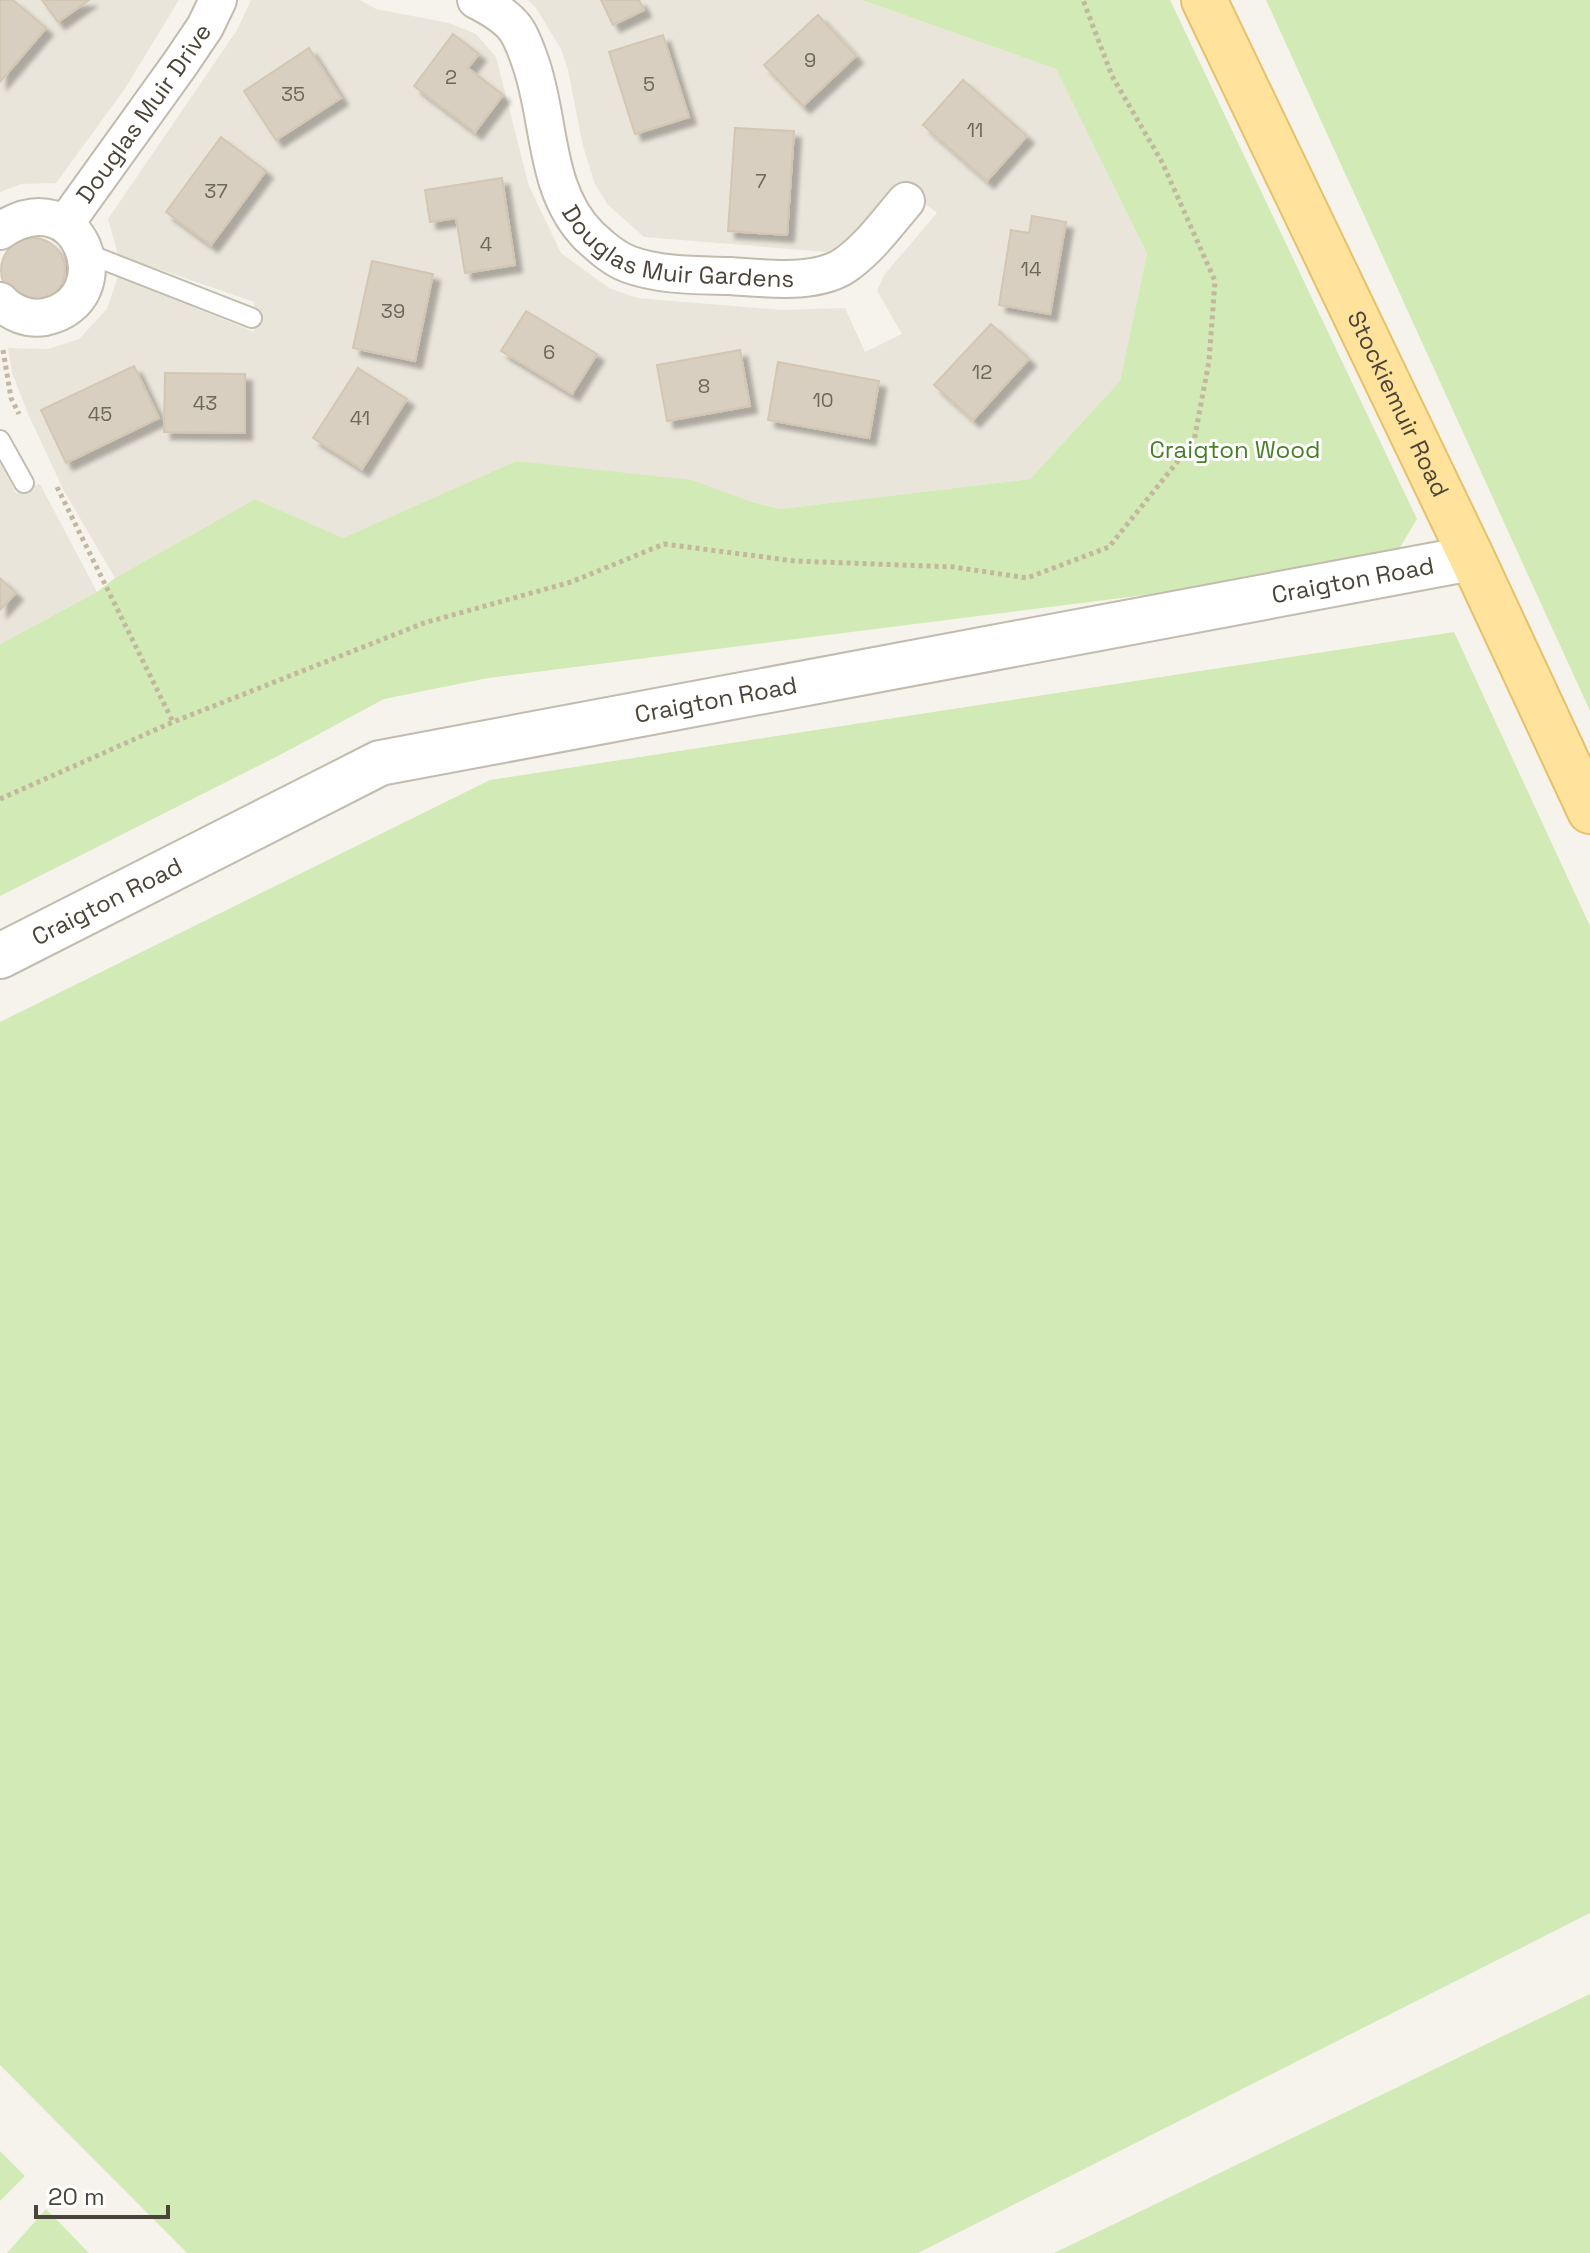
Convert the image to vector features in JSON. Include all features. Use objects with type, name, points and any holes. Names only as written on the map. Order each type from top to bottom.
[{"type":"main road","name":"Stockiemuir Road","points":[[1204,0],[1590,811]]},
{"type":"street","name":"Douglas Muir Drive","points":[[75,239],[205,27],[218,0]]},
{"type":"street","name":"Douglas Muir Gardens","points":[[476,0],[494,9],[514,27],[525,47],[535,75],[555,173],[565,202],[579,226],[613,257],[649,270],[674,273],[775,279],[812,276],[846,265],[868,246],[906,201]]},
{"type":"street","name":"Douglas Muir Drive","points":[[0,231],[15,221],[32,216],[49,217],[75,239],[87,271],[83,288],[73,303],[58,313],[41,318],[24,316],[4,305]]},
{"type":"street","name":"Craigton Road","points":[[0,956],[380,763],[1472,558]]},
{"type":"lane","name":"Douglas Muir Drive","points":[[75,239],[252,318]]},
{"type":"lane","points":[[0,440],[24,483]]},
{"type":"path","points":[[0,799],[173,722],[424,623],[571,582],[664,544],[795,561],[954,567],[1027,578],[1109,547],[1194,441],[1209,361],[1215,281],[1162,162],[1112,76],[1083,0]]},
{"type":"path","points":[[4,305],[2,345],[11,398],[26,426]]},
{"type":"path","points":[[54,482],[173,722]]},
{"type":"shaded area","points":[[0,0],[179,0],[124,90],[56,183],[21,184],[0,192]]},
{"type":"shaded area","points":[[251,0],[360,0],[376,9],[449,23],[476,34],[496,57],[529,186],[561,253],[609,288],[637,298],[782,310],[845,308],[865,352],[902,334],[877,291],[884,275],[937,213],[897,182],[854,236],[827,252],[644,237],[607,204],[594,182],[561,49],[528,0],[862,0],[1056,69],[1147,254],[1120,381],[1030,479],[780,509],[516,461],[343,538],[255,499],[115,578],[64,491],[29,416],[12,373],[8,348],[48,349],[79,339],[107,309],[118,276],[254,332],[254,302],[118,255],[108,219],[237,30]]},
{"type":"shaded area","points":[[0,463],[16,493],[40,484],[97,592],[0,644]]},
{"type":"green space","name":"Craigton Wood","points":[[862,0],[1170,0],[1417,519],[1390,564],[488,678],[384,699],[0,896],[0,644],[97,592],[115,578],[255,499],[343,538],[516,461],[692,480],[780,509],[1030,479],[1120,381],[1147,254],[1056,69]]},
{"type":"green space","points":[[1266,0],[1590,0],[1590,711]]},
{"type":"green space","points":[[1454,632],[1590,926],[1590,1913],[918,2253],[187,2253],[0,2065],[0,1022],[490,780]]},
{"type":"green space","points":[[1590,1994],[1590,2253],[1054,2253]]},
{"type":"green space","points":[[0,2151],[25,2176],[0,2201]]},
{"type":"green space","points":[[46,2209],[89,2253],[7,2253]]},
{"type":"building","points":[[0,0],[13,0],[46,28],[0,82]]},
{"type":"building","points":[[42,0],[89,0],[58,22]]},
{"type":"building","points":[[601,0],[639,0],[644,10],[613,25]]},
{"type":"building","points":[[818,15],[856,56],[803,106],[764,65]]},
{"type":"building","points":[[453,34],[479,54],[468,68],[503,95],[475,132],[414,86]]},
{"type":"building","points":[[663,35],[689,117],[635,134],[609,52]]},
{"type":"building","points":[[309,48],[341,98],[276,140],[244,91]]},
{"type":"building","points":[[963,80],[1027,136],[987,181],[923,125]]},
{"type":"building","points":[[735,128],[794,131],[787,235],[728,231]]},
{"type":"building","points":[[221,137],[266,171],[211,245],[166,212]]},
{"type":"building","points":[[502,178],[515,265],[465,273],[456,218],[430,222],[425,190]]},
{"type":"building","points":[[1032,216],[1066,222],[1050,314],[999,305],[1011,230],[1029,233]]},
{"type":"building","points":[[33,238],[45,240],[56,247],[63,258],[63,282],[56,293],[45,300],[33,302],[21,300],[10,293],[3,282],[1,270],[3,258],[10,247],[21,240]]},
{"type":"building","points":[[372,261],[433,274],[415,361],[353,348]]},
{"type":"building","points":[[526,311],[597,354],[572,394],[501,351]]},
{"type":"building","points":[[991,324],[1029,359],[973,420],[934,385]]},
{"type":"building","points":[[740,350],[750,406],[667,421],[657,365]]},
{"type":"building","points":[[778,362],[879,381],[869,438],[768,420]]},
{"type":"building","points":[[134,366],[159,418],[66,463],[41,410]]},
{"type":"building","points":[[358,368],[407,399],[362,469],[313,438]]},
{"type":"building","points":[[165,373],[245,374],[245,433],[164,432]]},
{"type":"building","points":[[0,578],[16,593],[0,610]]}]
